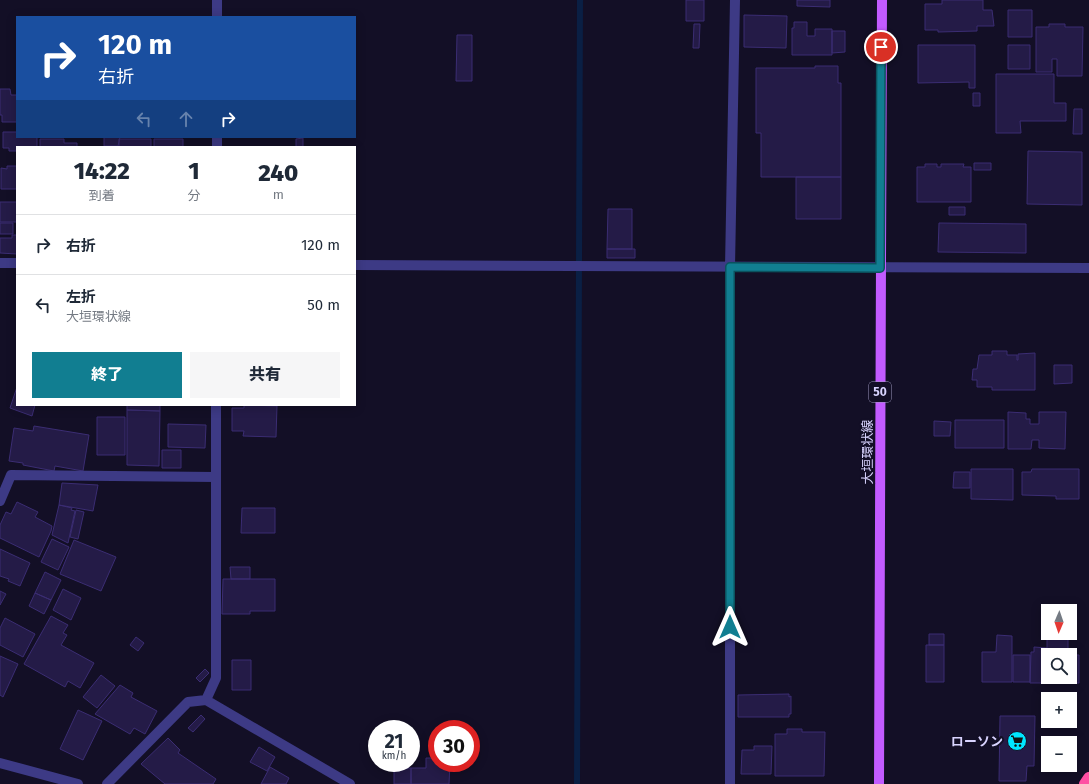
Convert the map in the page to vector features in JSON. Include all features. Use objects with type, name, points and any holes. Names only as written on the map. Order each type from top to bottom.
[{"type":"highway","points":[[1085,784],[1089,778]]},
{"type":"main road","name":"大垣環状線","points":[[879,784],[882,0]]},
{"type":"street","points":[[217,0],[217,16]]},
{"type":"street","points":[[730,784],[730,267],[735,0]]},
{"type":"street","points":[[0,263],[16,263]]},
{"type":"street","points":[[356,265],[1089,268]]},
{"type":"street","points":[[206,700],[216,678],[216,406]]},
{"type":"street","points":[[0,501],[11,475],[215,476]]},
{"type":"street","points":[[107,784],[188,702],[206,700],[350,784]]},
{"type":"street","points":[[0,763],[45,780],[78,784]]},
{"type":"building","points":[[686,0],[704,0],[704,21],[686,21]]},
{"type":"building","points":[[797,0],[830,0],[830,7],[797,6]]},
{"type":"building","points":[[942,0],[983,0],[983,10],[992,10],[994,26],[977,26],[977,31],[938,32],[938,30],[925,30],[925,4],[942,4]]},
{"type":"building","points":[[1008,10],[1032,10],[1032,37],[1008,37]]},
{"type":"building","points":[[744,15],[787,16],[786,48],[744,47]]},
{"type":"building","points":[[794,22],[807,22],[807,36],[815,36],[815,29],[832,29],[832,55],[792,55],[792,28],[794,28]]},
{"type":"building","points":[[694,24],[700,24],[699,48],[693,48]]},
{"type":"building","points":[[1049,24],[1065,24],[1065,27],[1083,27],[1082,76],[1057,76],[1057,59],[1052,59],[1052,72],[1036,72],[1036,27],[1049,27]]},
{"type":"building","points":[[832,31],[845,31],[845,52],[832,53]]},
{"type":"building","points":[[457,35],[472,35],[472,81],[456,81]]},
{"type":"building","points":[[918,45],[975,45],[975,88],[969,88],[969,82],[918,83]]},
{"type":"building","points":[[1008,45],[1030,45],[1030,69],[1008,69]]},
{"type":"building","points":[[815,66],[838,66],[838,83],[841,83],[841,177],[761,177],[761,133],[756,133],[756,68],[815,68]]},
{"type":"building","points":[[996,74],[1054,74],[1054,103],[1066,103],[1066,121],[1020,121],[1021,133],[996,133]]},
{"type":"building","points":[[0,89],[10,89],[11,95],[16,95],[16,122],[2,122],[2,115],[0,115]]},
{"type":"building","points":[[973,93],[980,93],[980,106],[973,106]]},
{"type":"building","points":[[1074,109],[1082,109],[1082,134],[1073,134]]},
{"type":"building","points":[[3,132],[16,132],[16,138],[37,138],[37,146],[16,146],[16,151],[9,151],[9,148],[3,148]]},
{"type":"building","points":[[104,138],[120,138],[118,146],[104,146]]},
{"type":"building","points":[[303,138],[303,146],[296,146],[296,139]]},
{"type":"building","points":[[40,139],[64,139],[64,143],[77,143],[77,146],[40,146]]},
{"type":"building","points":[[119,139],[151,139],[151,146],[119,146]]},
{"type":"building","points":[[154,139],[183,139],[183,146],[154,146]]},
{"type":"building","points":[[1028,151],[1082,152],[1082,205],[1027,204]]},
{"type":"building","points":[[974,163],[991,163],[991,170],[974,170]]},
{"type":"building","points":[[925,164],[937,164],[937,167],[941,167],[941,164],[964,164],[963,167],[971,167],[971,202],[917,202],[917,167],[925,167]]},
{"type":"building","points":[[7,166],[16,166],[16,189],[1,189],[1,168],[7,169]]},
{"type":"building","points":[[796,177],[841,177],[841,219],[796,219]]},
{"type":"building","points":[[0,202],[16,202],[16,222],[0,222]]},
{"type":"building","points":[[949,207],[965,207],[965,215],[949,215]]},
{"type":"building","points":[[608,209],[632,209],[632,249],[607,249]]},
{"type":"building","points":[[0,223],[13,223],[13,234],[0,234]]},
{"type":"building","points":[[939,223],[1026,224],[1026,253],[938,252]]},
{"type":"building","points":[[12,235],[16,235],[16,254],[0,253],[0,238],[12,238]]},
{"type":"building","points":[[607,249],[635,249],[635,258],[607,258]]},
{"type":"building","points":[[992,351],[1007,351],[1007,355],[1017,355],[1017,360],[1018,354],[1035,353],[1035,390],[992,390],[992,387],[977,387],[977,380],[972,380],[973,369],[977,369],[979,355],[992,355]]},
{"type":"building","points":[[1054,365],[1072,365],[1072,383],[1054,384]]},
{"type":"building","points":[[16,390],[16,406],[35,406],[32,416],[10,408]]},
{"type":"building","points":[[127,406],[160,406],[160,411],[127,410]]},
{"type":"building","points":[[244,406],[277,406],[276,437],[243,436],[244,431],[232,431],[232,408],[244,408]]},
{"type":"building","points":[[127,410],[160,411],[159,466],[127,465]]},
{"type":"building","points":[[1008,412],[1026,413],[1026,419],[1030,419],[1030,424],[1039,424],[1039,412],[1066,412],[1065,449],[1039,448],[1039,440],[1032,440],[1031,449],[1008,449]]},
{"type":"building","points":[[97,417],[125,417],[125,455],[97,455]]},
{"type":"building","points":[[955,420],[1004,420],[1004,448],[955,448]]},
{"type":"building","points":[[934,421],[951,422],[950,436],[934,436]]},
{"type":"building","points":[[168,424],[206,425],[205,448],[168,447]]},
{"type":"building","points":[[34,426],[89,435],[83,471],[55,466],[54,471],[9,461],[14,428],[33,431]]},
{"type":"building","points":[[162,450],[181,450],[181,468],[162,468]]},
{"type":"building","points":[[971,469],[1013,469],[1013,500],[971,499]]},
{"type":"building","points":[[1032,469],[1079,469],[1079,499],[1056,499],[1056,496],[1022,495],[1022,472],[1031,472]]},
{"type":"building","points":[[954,472],[970,472],[970,488],[953,488]]},
{"type":"building","points":[[62,483],[98,485],[93,511],[59,505]]},
{"type":"building","points":[[17,502],[38,512],[35,517],[52,526],[39,557],[0,538],[0,525],[6,512],[11,514]]},
{"type":"building","points":[[59,505],[72,508],[71,510],[75,511],[68,543],[52,535]]},
{"type":"building","points":[[242,508],[275,508],[275,533],[241,533]]},
{"type":"building","points":[[76,510],[84,512],[78,539],[70,537]]},
{"type":"building","points":[[52,539],[69,547],[58,570],[41,562]]},
{"type":"building","points":[[74,540],[116,557],[101,591],[60,574]]},
{"type":"building","points":[[0,549],[30,563],[20,586],[8,581],[9,579],[0,576]]},
{"type":"building","points":[[230,567],[250,567],[250,579],[231,579]]},
{"type":"building","points":[[45,572],[61,580],[51,600],[35,593]]},
{"type":"building","points":[[223,579],[275,579],[275,611],[250,611],[250,614],[222,614]]},
{"type":"building","points":[[63,589],[81,598],[71,620],[53,610]]},
{"type":"building","points":[[0,591],[6,594],[0,605]]},
{"type":"building","points":[[35,593],[51,600],[44,614],[29,606]]},
{"type":"building","points":[[51,616],[68,625],[63,633],[67,635],[61,645],[94,663],[80,688],[68,681],[65,687],[24,664]]},
{"type":"building","points":[[5,618],[35,634],[23,657],[0,645],[0,628]]},
{"type":"building","points":[[929,634],[944,634],[944,645],[929,645]]},
{"type":"building","points":[[997,635],[1012,636],[1012,682],[982,682],[982,652],[996,652]]},
{"type":"building","points":[[136,637],[144,643],[138,651],[130,645]]},
{"type":"building","points":[[1047,640],[1068,640],[1068,648],[1047,648]]},
{"type":"building","points":[[926,645],[944,645],[944,682],[926,682]]},
{"type":"building","points":[[1034,647],[1047,648],[1041,648],[1041,683],[1030,683],[1031,652],[1034,652]]},
{"type":"building","points":[[1013,655],[1030,655],[1030,682],[1013,682]]},
{"type":"building","points":[[1077,655],[1079,655],[1079,683],[1077,683]]},
{"type":"building","points":[[0,656],[18,664],[3,697],[0,695]]},
{"type":"building","points":[[232,660],[251,660],[251,690],[232,690]]},
{"type":"building","points":[[205,669],[209,673],[200,682],[196,678]]},
{"type":"building","points":[[101,675],[115,686],[97,708],[83,697]]},
{"type":"building","points":[[120,685],[133,693],[131,697],[157,711],[145,734],[134,728],[130,734],[95,714]]},
{"type":"building","points":[[789,694],[789,697],[791,696],[791,714],[789,714],[789,717],[738,717],[738,695]]},
{"type":"building","points":[[78,710],[102,721],[83,760],[60,749]]},
{"type":"building","points":[[201,715],[205,719],[193,732],[188,728]]},
{"type":"building","name":"ローソン","points":[[1000,716],[1035,716],[1034,766],[1027,766],[1026,781],[999,781]]},
{"type":"building","points":[[787,729],[802,729],[802,732],[825,732],[824,776],[775,776],[775,734],[787,734]]},
{"type":"building","points":[[168,738],[180,750],[178,753],[216,779],[213,784],[165,784],[141,764]]},
{"type":"building","points":[[754,746],[772,746],[771,774],[741,774],[742,750],[754,750]]},
{"type":"building","points":[[259,747],[275,757],[267,771],[250,762]]},
{"type":"building","points":[[426,758],[428,758],[428,772],[450,772],[449,784],[411,784],[411,772],[420,772],[420,768],[426,768]]},
{"type":"building","points":[[270,767],[289,778],[286,784],[261,784]]},
{"type":"building","points":[[394,772],[411,772],[411,784],[394,784]]},
{"type":"waterway","points":[[577,784],[580,0]]},
{"type":"place","name":"ローソン","points":[[1017,741]]},
{"type":"route","points":[[730,627],[730,267],[880,268],[881,47]]}]
